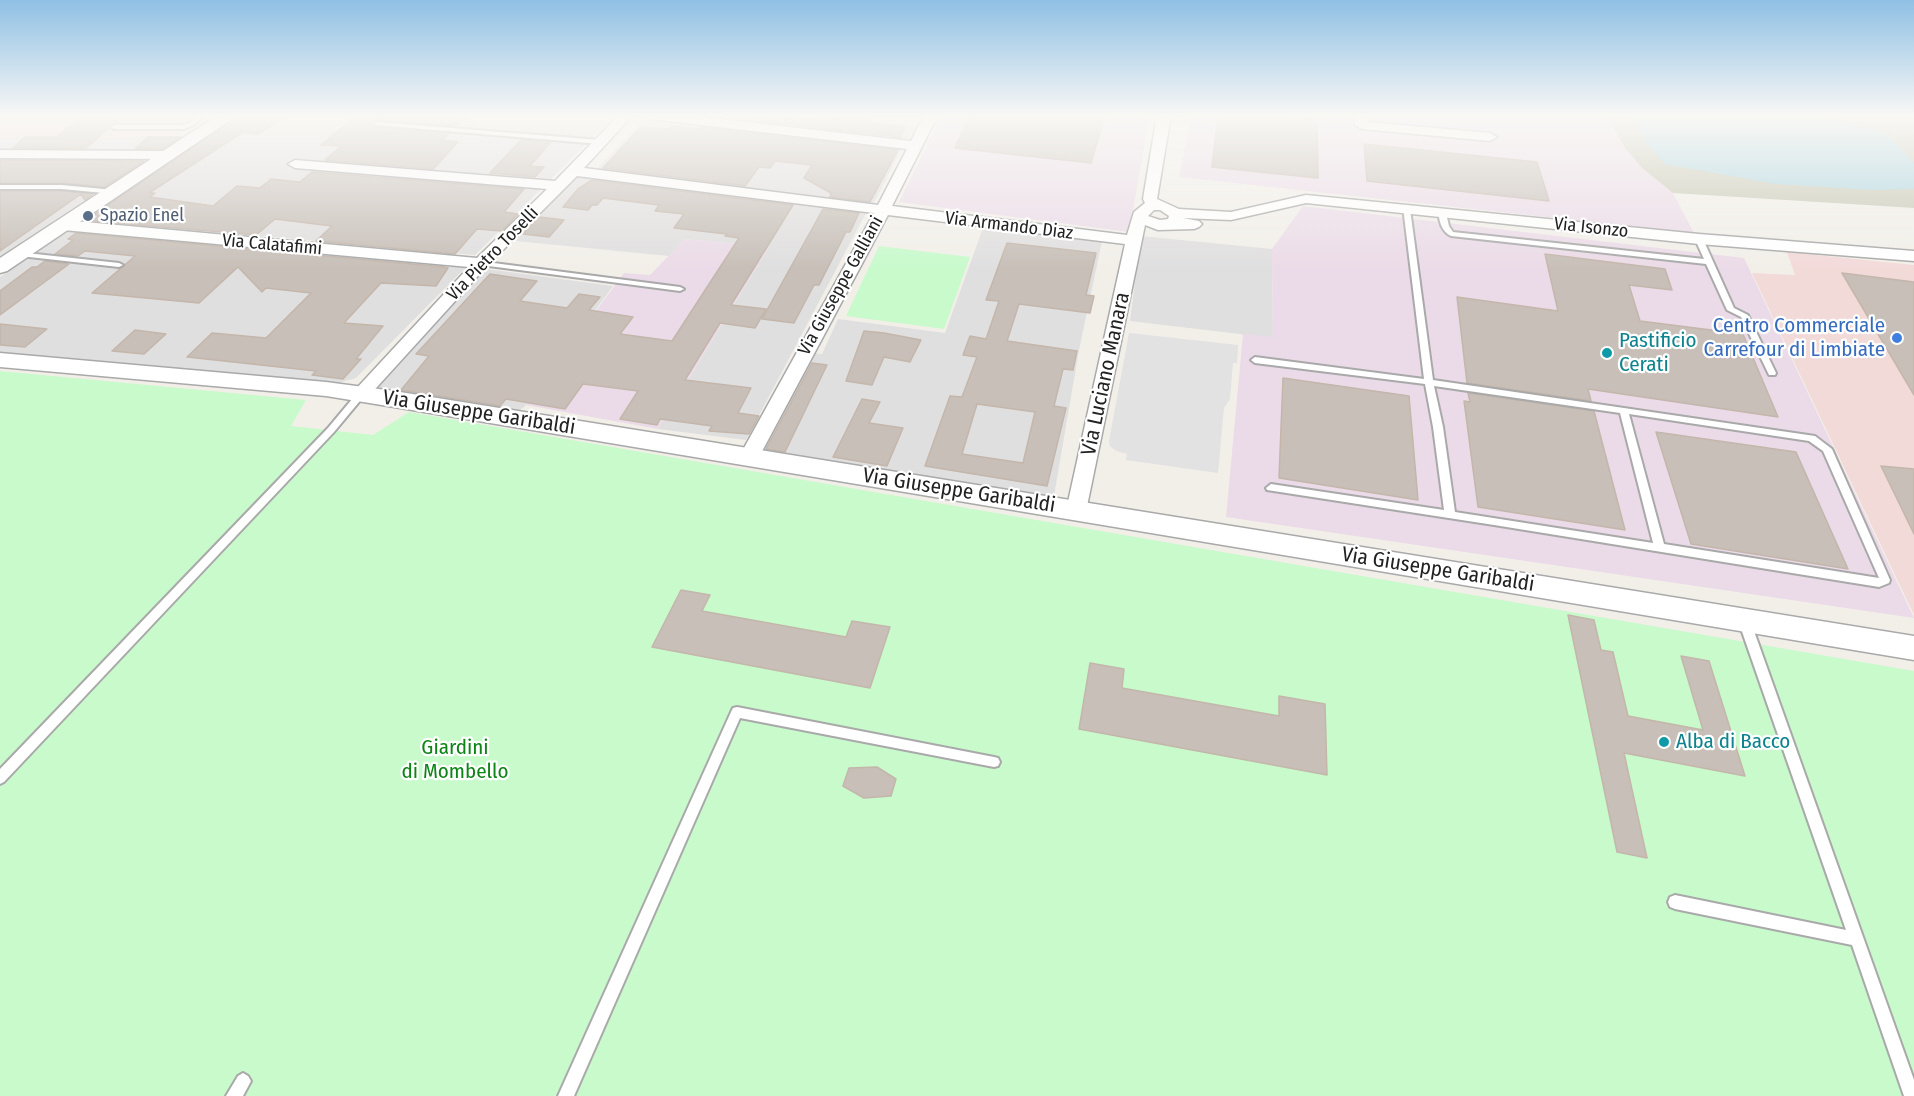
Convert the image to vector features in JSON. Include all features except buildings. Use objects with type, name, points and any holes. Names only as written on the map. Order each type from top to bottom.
[{"type":"street","points":[[0,267],[152,166]]},
{"type":"street","points":[[321,166],[559,186]]},
{"type":"street","name":"Via Pietro Toselli","points":[[361,394],[481,263],[578,166]]},
{"type":"street","name":"Via Giuseppe Galliani","points":[[749,456],[905,166]]},
{"type":"street","points":[[1154,206],[1150,199],[1155,166]]},
{"type":"street","name":"Via Armando Diaz","points":[[574,171],[1135,239]]},
{"type":"street","name":"Via Isonzo","points":[[1169,220],[1209,225],[1228,224],[1270,207],[1306,199],[1699,239],[1914,256]]},
{"type":"street","points":[[1154,206],[1169,208],[1169,220],[1141,218],[1142,210],[1154,206]]},
{"type":"street","name":"Via Luciano Manara","points":[[1076,511],[1136,228],[1141,218]]},
{"type":"street","points":[[1135,239],[1147,228],[1169,220]]},
{"type":"street","name":"Via Calatafimi","points":[[63,225],[481,263]]},
{"type":"street","name":"Via Giuseppe Garibaldi","points":[[0,360],[361,394],[1914,648]]},
{"type":"lane","points":[[0,187],[62,187],[114,192]]},
{"type":"lane","points":[[1406,209],[1429,382],[1438,427],[1450,514]]},
{"type":"lane","points":[[1442,213],[1445,226],[1451,234],[1708,262]]},
{"type":"lane","points":[[1699,239],[1731,310],[1744,315],[1772,373]]},
{"type":"lane","points":[[20,254],[119,266]]},
{"type":"lane","points":[[481,263],[680,289]]},
{"type":"lane","points":[[1255,360],[1429,382],[1812,438],[1827,449],[1884,580],[1879,583],[1450,514],[1271,488]]},
{"type":"lane","points":[[0,778],[323,439],[361,394]]},
{"type":"lane","points":[[1624,412],[1660,549]]},
{"type":"lane","points":[[1743,620],[1912,1096]]},
{"type":"lane","points":[[566,1096],[737,712],[994,762]]},
{"type":"lane","points":[[1675,902],[1857,939]]},
{"type":"lane","points":[[234,1096],[243,1081]]},
{"type":"shaded area","points":[[163,166],[564,166],[475,255],[83,220]]},
{"type":"shaded area","points":[[600,166],[893,166],[873,205],[596,170]]},
{"type":"shaded area","points":[[917,166],[1141,166],[1129,232],[899,202]]},
{"type":"shaded area","points":[[1181,166],[1640,166],[1673,193],[1694,233],[1179,177]]},
{"type":"shaded area","points":[[1640,166],[1914,166],[1914,208],[1673,193]]},
{"type":"shaded area","points":[[576,177],[867,211],[746,440],[658,429],[769,247],[685,239],[669,256],[515,241]]},
{"type":"shaded area","points":[[55,189],[91,196],[0,256],[0,190]]},
{"type":"shaded area","points":[[1303,206],[1744,258],[1914,618],[1226,517],[1243,334],[1273,337],[1272,249]]},
{"type":"shaded area","points":[[983,228],[1102,241],[1079,350],[1054,496],[757,453],[805,352],[822,354],[838,319],[945,333]]},
{"type":"shaded area","points":[[68,231],[465,268],[356,378],[331,385],[0,353],[0,277]]},
{"type":"shaded area","points":[[1141,236],[1272,249],[1273,338],[1130,321]]},
{"type":"shaded area","points":[[685,239],[769,247],[658,429],[526,405],[624,273],[650,275]]},
{"type":"shaded area","points":[[1787,252],[1914,265],[1914,615],[1752,273],[1795,275]]},
{"type":"shaded area","points":[[479,268],[613,286],[526,405],[513,416],[369,391]]},
{"type":"shaded area","points":[[1129,333],[1238,345],[1237,363],[1233,363],[1230,399],[1224,408],[1218,473],[1126,460],[1127,454],[1116,451],[1110,446],[1109,441]]},
{"type":"green space","points":[[879,246],[970,257],[944,329],[846,316]]},
{"type":"green space","name":"Giardini di Mombello","points":[[0,371],[306,400],[291,426],[373,435],[409,412],[1914,671],[1914,1096],[0,1096]]},
{"type":"water","points":[[1677,166],[1914,166],[1914,189],[1872,190],[1776,184]]},
{"type":"place","name":"Spazio Enel","points":[[88,216]]},
{"type":"place","name":"Centro Commerciale Carrefour di Limbiate","points":[[1897,338]]},
{"type":"place","name":"Pastificio Cerati","points":[[1607,353]]},
{"type":"place","name":"Alba di Bacco","points":[[1664,742]]}]
